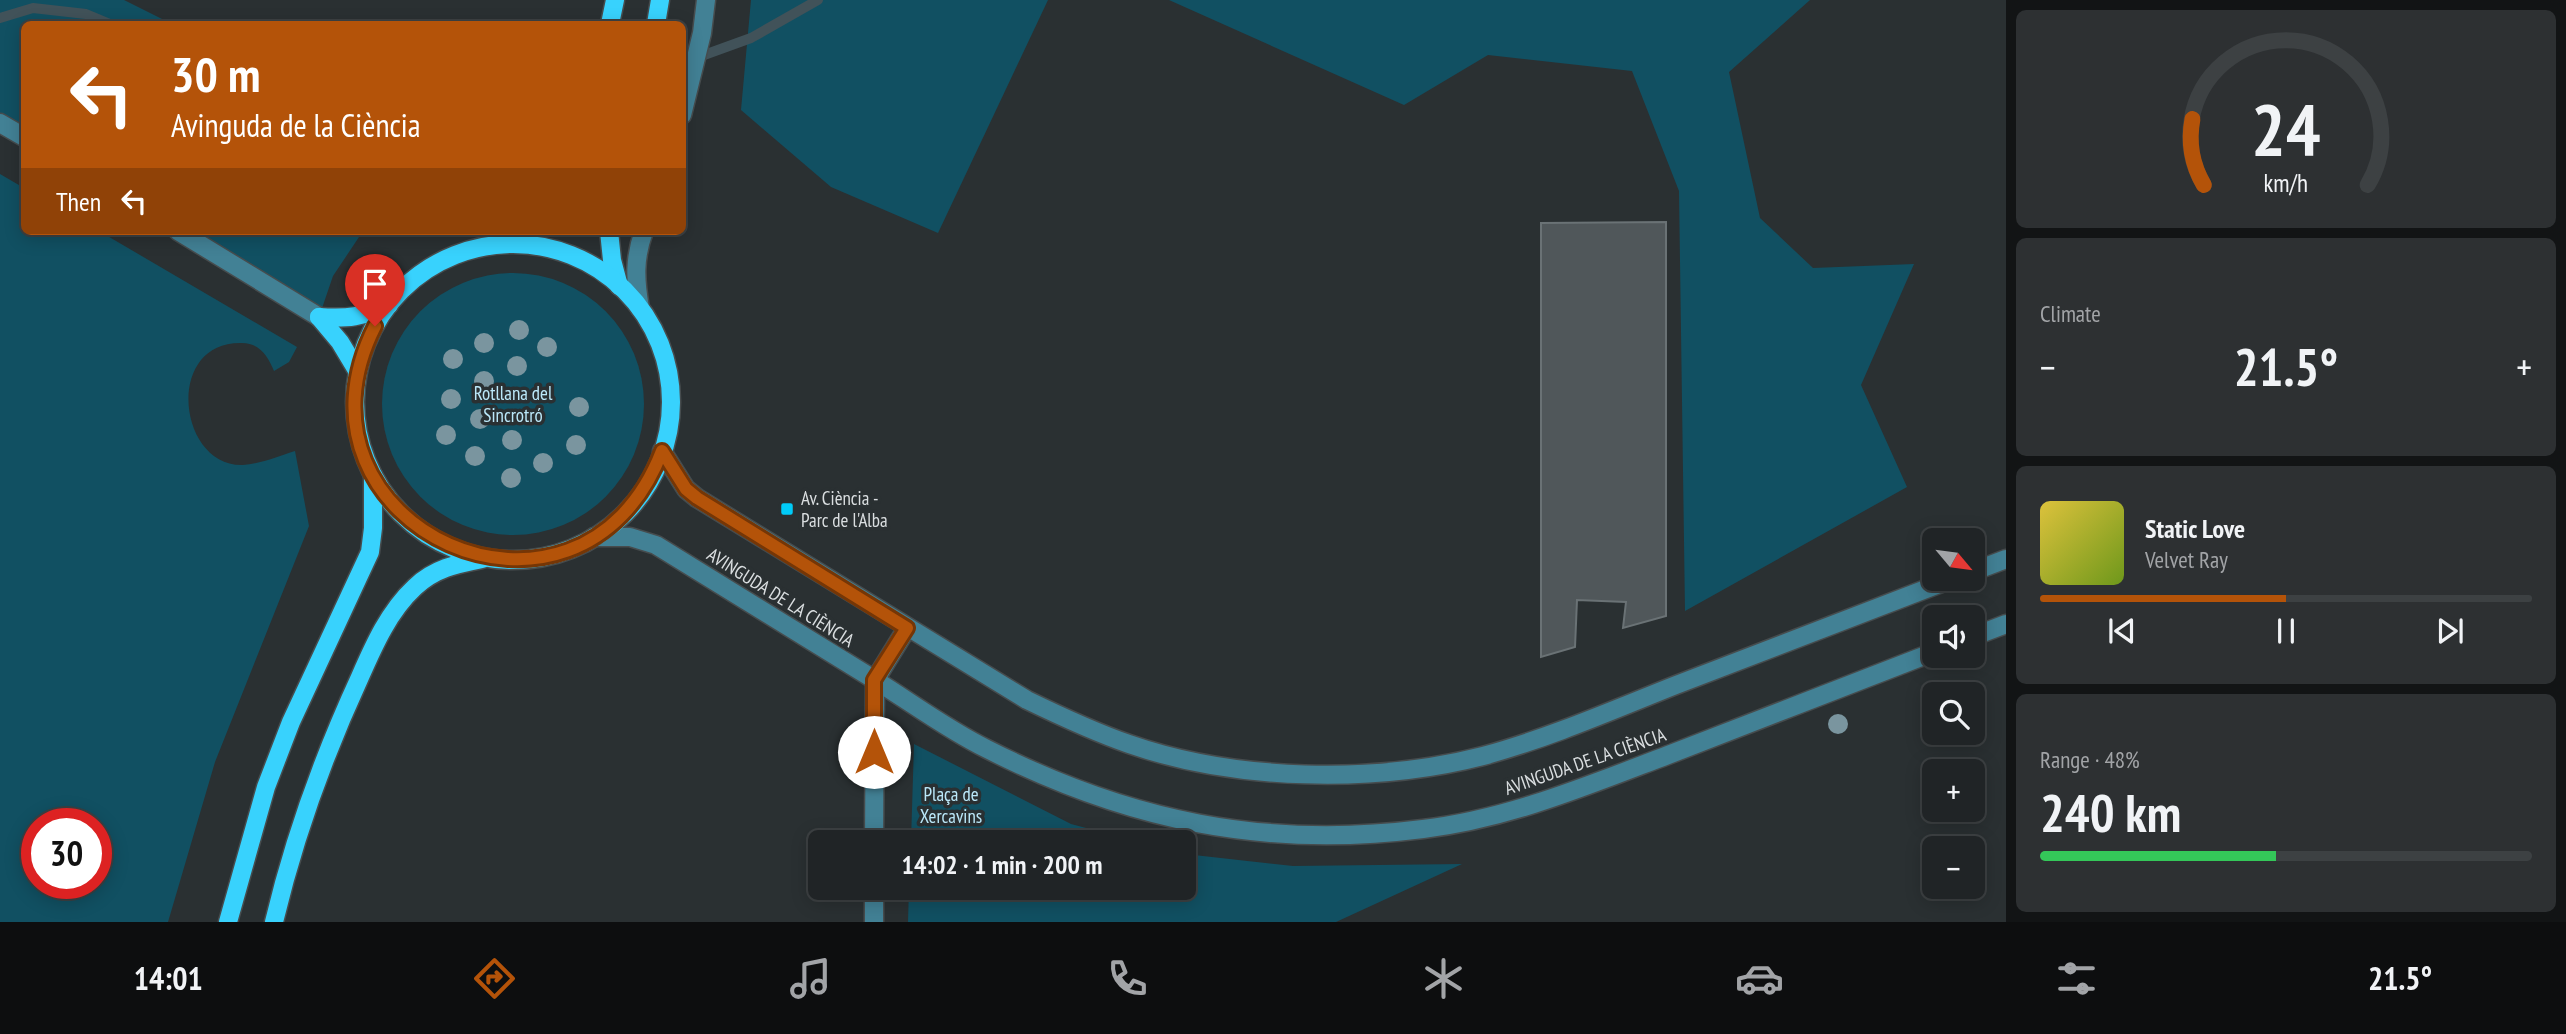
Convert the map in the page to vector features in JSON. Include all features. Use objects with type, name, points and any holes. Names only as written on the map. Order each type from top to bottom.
[{"type":"main road","points":[[611,21],[615,0]]},
{"type":"main road","points":[[656,21],[660,0]]},
{"type":"main road","points":[[510,244],[520,235]]},
{"type":"main road","points":[[610,235],[612,260],[619,286]]},
{"type":"main road","points":[[274,922],[299,830],[332,740],[366,663],[402,600],[443,567],[488,558],[524,559],[549,556],[594,537],[614,523],[639,495],[662,451],[670,410],[668,377],[660,346],[640,308],[619,286],[595,268],[568,254],[539,247],[510,244],[475,249],[442,261],[413,280],[389,305],[369,337],[358,372],[355,407],[358,431],[373,475],[394,506],[421,530],[453,548],[488,558]]},
{"type":"main road","points":[[319,317],[348,319],[364,316],[389,305]]},
{"type":"main road","points":[[319,317],[340,342],[358,372]]},
{"type":"main road","points":[[228,922],[267,787],[291,722],[370,552],[373,475]]},
{"type":"main road","points":[[279,902],[281,922]]},
{"type":"street","points":[[686,103],[706,0]]},
{"type":"street","points":[[0,122],[21,135]]},
{"type":"street","points":[[185,235],[319,317]]},
{"type":"street","points":[[640,308],[635,276],[638,248],[643,235]]},
{"type":"street","name":"AVINGUDA DE LA CIÈNCIA","points":[[662,451],[686,489],[697,498],[1027,700],[1130,745],[1253,771],[1332,775],[1394,771],[1482,756],[1557,732],[1922,591]]},
{"type":"street","name":"AVINGUDA DE LA CIÈNCIA","points":[[594,537],[631,537],[656,545],[984,748],[1050,779],[1106,801],[1169,818],[1232,829],[1303,835],[1363,835],[1427,829],[1488,816],[1570,793],[1922,657]]},
{"type":"street","points":[[1985,567],[2006,559]]},
{"type":"street","points":[[1985,632],[2006,624]]},
{"type":"street","points":[[874,830],[874,680],[907,628]]},
{"type":"street","points":[[874,900],[874,922]]},
{"type":"green space","points":[[0,0],[124,0],[166,21],[21,21],[21,135],[0,123]]},
{"type":"green space","points":[[751,0],[1048,0],[938,233],[831,187],[741,110]]},
{"type":"green space","points":[[1169,0],[1810,0],[1729,72],[1760,218],[1813,268],[1914,264],[1861,385],[1907,487],[1685,611],[1679,191],[1632,71],[1488,55],[1404,105]]},
{"type":"green space","points":[[0,174],[21,186],[21,235],[106,235],[297,347],[289,362],[274,371],[266,355],[258,347],[240,343],[216,348],[199,362],[190,382],[189,405],[193,427],[204,447],[221,460],[243,465],[295,451],[309,526],[215,762],[168,922],[0,922]]},
{"type":"green space","points":[[185,235],[360,235],[333,276],[319,317]]},
{"type":"green space","name":"Rotllana del Sincrotró","points":[[500,273],[526,273],[551,278],[575,288],[606,311],[629,342],[639,366],[644,404],[639,442],[629,466],[606,497],[575,520],[551,530],[526,535],[500,535],[475,530],[451,520],[420,497],[397,466],[387,442],[382,417],[382,391],[387,366],[397,342],[420,311],[451,288],[475,278]]},
{"type":"green space","name":"Plaça de Xercavins","points":[[914,744],[1071,824],[1094,830],[911,830]]},
{"type":"green space","points":[[1196,855],[1293,866],[1462,864],[1336,922],[908,922],[909,900],[1196,900]]},
{"type":"building","points":[[1666,222],[1666,616],[1623,628],[1626,602],[1577,600],[1575,647],[1541,657],[1541,223]]},
{"type":"waterway","points":[[686,62],[751,38],[818,0]]},
{"type":"waterway","points":[[0,18],[33,8],[86,14],[103,21]]},
{"type":"place","name":"Av. Ciència - Parc de l'Alba","points":[[787,509]]},
{"type":"route","points":[[375,326],[358,372],[355,407],[360,442],[379,486],[411,523],[441,543],[488,558],[512,560],[549,556],[583,543],[614,523],[646,485],[662,451],[686,489],[697,498],[907,628],[874,680],[874,752]]}]
